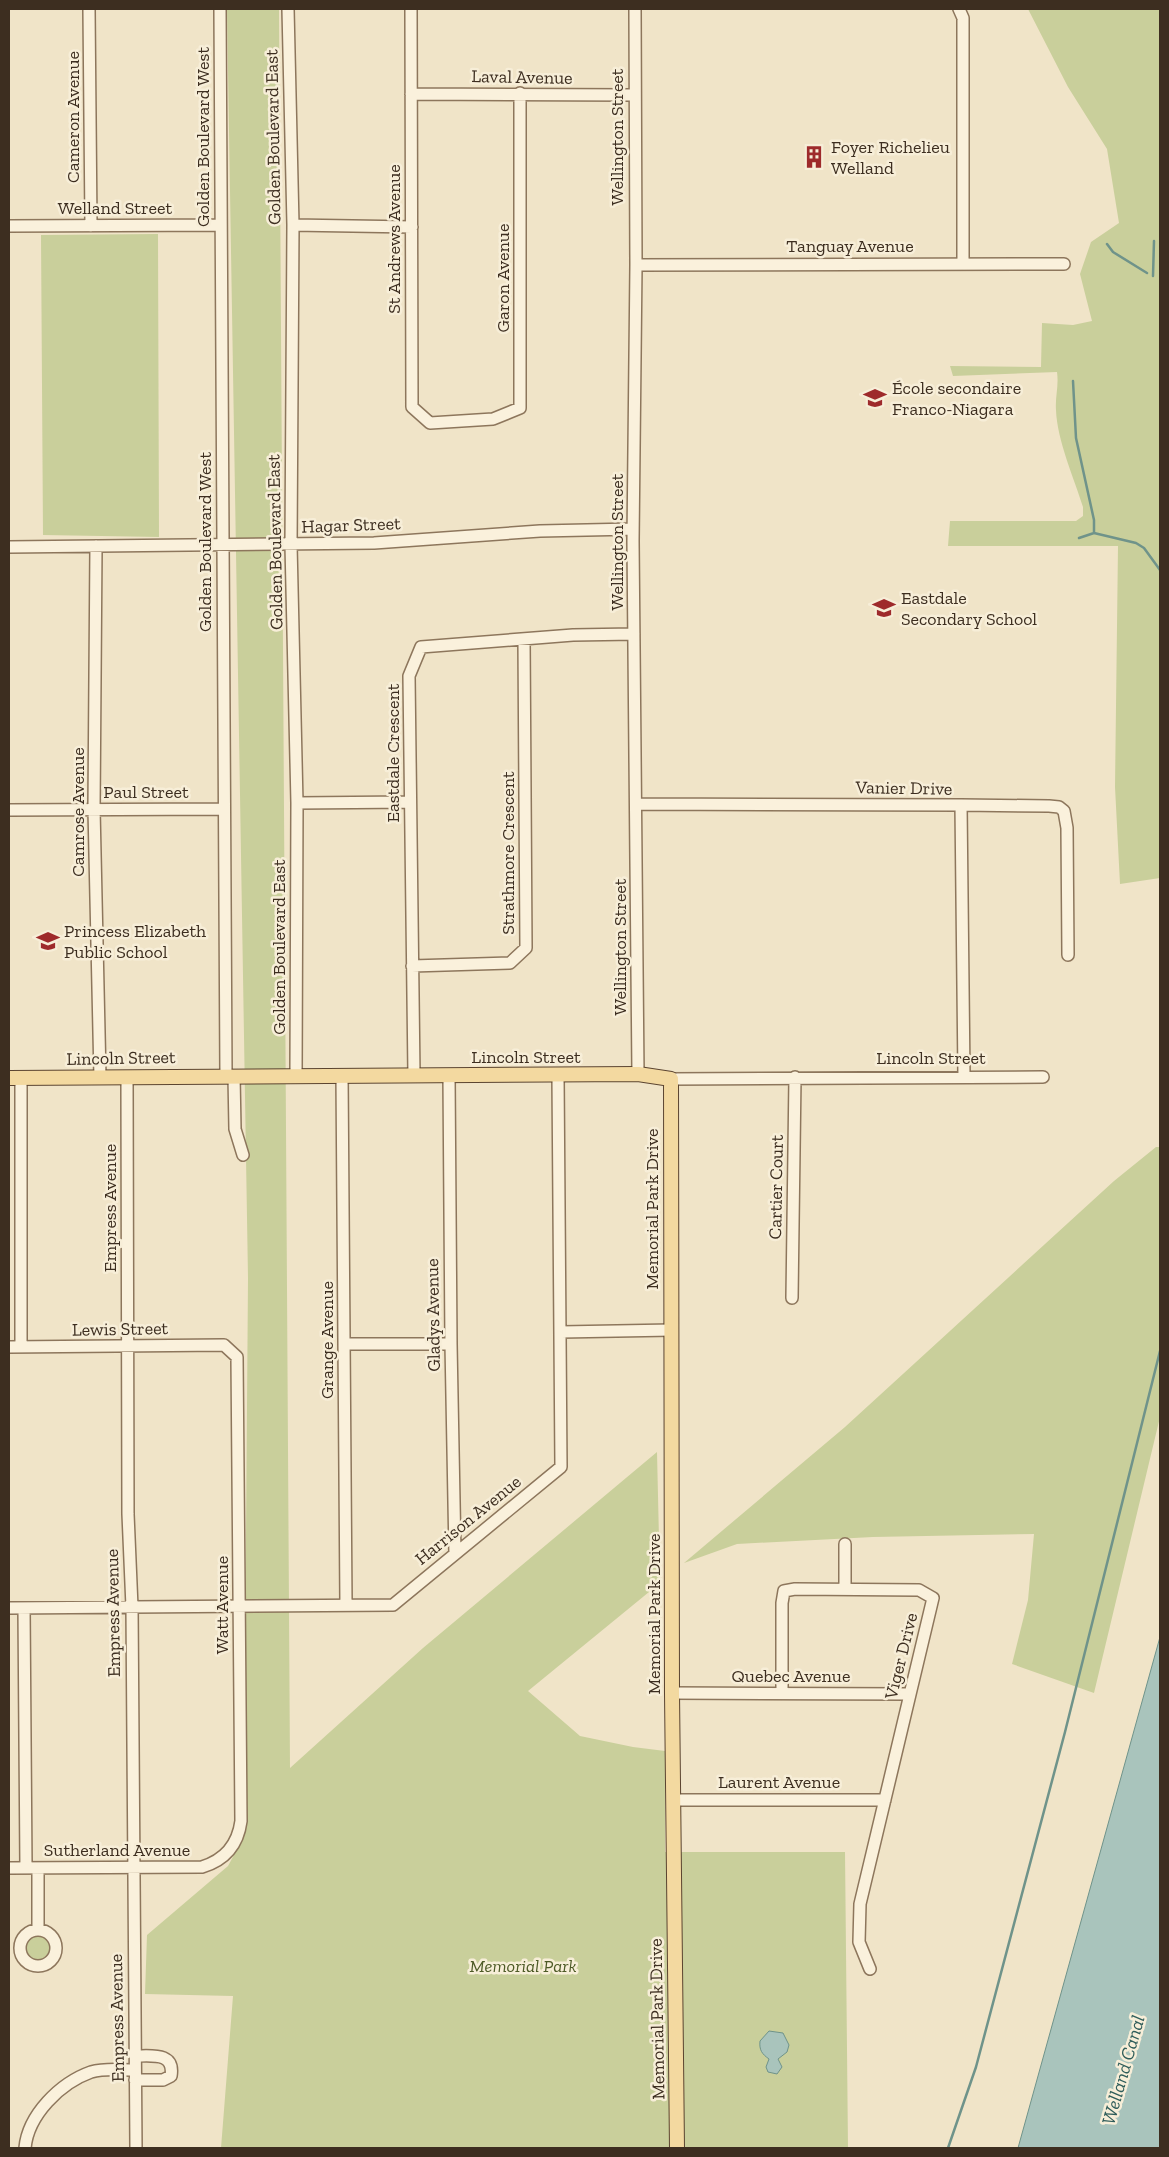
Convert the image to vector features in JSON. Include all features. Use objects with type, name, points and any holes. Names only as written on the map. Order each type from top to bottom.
[{"type":"main road","name":"Lincoln Street","points":[[15,1078],[230,1075],[558,1076],[638,1074],[671,1079]]},
{"type":"main road","name":"Memorial Park Drive","points":[[671,1079],[672,1693],[677,2148]]},
{"type":"street","name":"Cameron Avenue","points":[[89,9],[91,226]]},
{"type":"street","name":"Golden Boulevard West","points":[[220,9],[224,809],[230,1075],[236,1129],[243,1155]]},
{"type":"street","name":"Golden Boulevard East","points":[[288,9],[293,225],[291,545],[297,803],[296,1075]]},
{"type":"street","name":"St Andrews Avenue","points":[[411,9],[412,407],[430,423],[467,421]]},
{"type":"street","name":"Wellington Street","points":[[634,9],[633,95],[636,266],[633,529],[638,1074]]},
{"type":"street","points":[[959,9],[963,18],[963,264]]},
{"type":"street","name":"Laval Avenue","points":[[411,94],[633,95]]},
{"type":"street","name":"Garon Avenue","points":[[467,421],[493,419],[520,408],[520,94]]},
{"type":"street","name":"Welland Street","points":[[9,226],[221,225]]},
{"type":"street","points":[[293,225],[412,228]]},
{"type":"street","name":"Tanguay Avenue","points":[[636,266],[1064,264]]},
{"type":"street","name":"Hagar Street","points":[[9,547],[374,543],[548,531],[633,529]]},
{"type":"street","name":"Camrose Avenue","points":[[96,546],[94,809],[100,1077]]},
{"type":"street","name":"Eastdale Crescent","points":[[414,1075],[409,676],[422,647],[524,639],[634,634]]},
{"type":"street","name":"Strathmore Crescent","points":[[412,966],[510,963],[526,948],[524,639]]},
{"type":"street","points":[[297,803],[410,802]]},
{"type":"street","name":"Vanier Drive","points":[[636,804],[961,805],[964,1077]]},
{"type":"street","points":[[961,805],[1049,806],[1059,807],[1064,811],[1067,818],[1068,955]]},
{"type":"street","name":"Paul Street","points":[[9,810],[224,809]]},
{"type":"street","name":"Grange Avenue","points":[[342,1075],[346,1605]]},
{"type":"street","name":"Gladys Avenue","points":[[449,1076],[455,1554]]},
{"type":"street","name":"Harrison Avenue","points":[[9,1608],[394,1604],[561,1467],[558,1076]]},
{"type":"street","name":"Empress Avenue","points":[[127,1077],[128,1514],[132,1607],[136,2148]]},
{"type":"street","name":"Cartier Court","points":[[792,1298],[795,1077]]},
{"type":"street","name":"Lincoln Street","points":[[671,1079],[1043,1077]]},
{"type":"street","points":[[15,1078],[21,1347]]},
{"type":"street","points":[[561,1332],[672,1330]]},
{"type":"street","points":[[344,1344],[451,1344]]},
{"type":"street","name":"Lewis Street","points":[[9,1347],[224,1345],[231,1350]]},
{"type":"street","name":"Watt Avenue","points":[[223,1857],[237,1838],[241,1821],[237,1357],[231,1350]]},
{"type":"street","points":[[845,1589],[846,1544]]},
{"type":"street","name":"Viger Drive","points":[[782,1693],[782,1603],[784,1591],[795,1589],[919,1590],[934,1598],[909,1694],[858,1914],[858,1942],[870,1969]]},
{"type":"street","points":[[24,1608],[26,1868]]},
{"type":"street","name":"Quebec Avenue","points":[[672,1693],[909,1694]]},
{"type":"street","name":"Laurent Avenue","points":[[673,1800],[884,1800]]},
{"type":"street","name":"Sutherland Avenue","points":[[9,1868],[202,1867],[223,1857]]},
{"type":"street","points":[[38,1868],[38,1930]]},
{"type":"street","points":[[25,2148],[29,2129],[38,2114],[69,2084],[92,2072],[135,2075],[163,2080],[171,2076],[172,2068],[170,2061],[163,2057],[135,2056]]},
{"type":"green space","name":"Memorial Park","points":[[227,9],[279,9],[290,1768],[423,1648],[657,1452],[660,1583],[528,1691],[580,1736],[633,1747],[665,1751],[665,1852],[845,1852],[848,2148],[221,2148],[233,1996],[145,1994],[147,1935],[228,1866],[241,1842],[247,1823],[245,1667],[248,1278]]},
{"type":"green space","points":[[1028,9],[1160,9],[1160,878],[1120,884],[1115,787],[1118,546],[948,546],[950,521],[1076,521],[1083,516],[1083,507],[1059,434],[1056,405],[1057,372],[953,376],[950,366],[1041,367],[1042,323],[1073,325],[1092,321],[1080,274],[1091,242],[1119,223],[1107,149],[1068,87]]},
{"type":"green space","points":[[158,234],[159,537],[43,535],[41,235]]},
{"type":"green space","points":[[1156,1147],[1160,1147],[1160,1417],[1094,1693],[1012,1664],[1028,1600],[1034,1534],[873,1537],[737,1544],[684,1563],[845,1427],[1114,1181]]},
{"type":"green space","points":[[38,1935],[47,1939],[51,1948],[47,1957],[38,1961],[29,1957],[25,1948],[29,1939]]},
{"type":"water","name":"Welland Canal","points":[[1160,1637],[1160,2148],[1018,2148]]},
{"type":"water","points":[[769,2031],[783,2033],[789,2045],[787,2052],[778,2059],[782,2067],[777,2074],[768,2072],[766,2067],[769,2059],[760,2047],[760,2041]]},
{"type":"waterway","points":[[1153,276],[1154,241]]},
{"type":"waterway","points":[[1107,244],[1113,252],[1147,273]]},
{"type":"waterway","points":[[1073,381],[1076,438],[1094,520],[1094,533]]},
{"type":"waterway","points":[[1079,538],[1094,533],[1136,543],[1144,548],[1160,570]]},
{"type":"waterway","points":[[948,2148],[976,2067],[1065,1732],[1160,1351]]},
{"type":"place","name":"Foyer Richelieu Welland","points":[[814,157]]},
{"type":"place","name":"École secondaire Franco-Niagara","points":[[875,398]]},
{"type":"place","name":"Eastdale Secondary School","points":[[884,608]]},
{"type":"place","name":"Princess Elizabeth Public School","points":[[48,941]]}]
